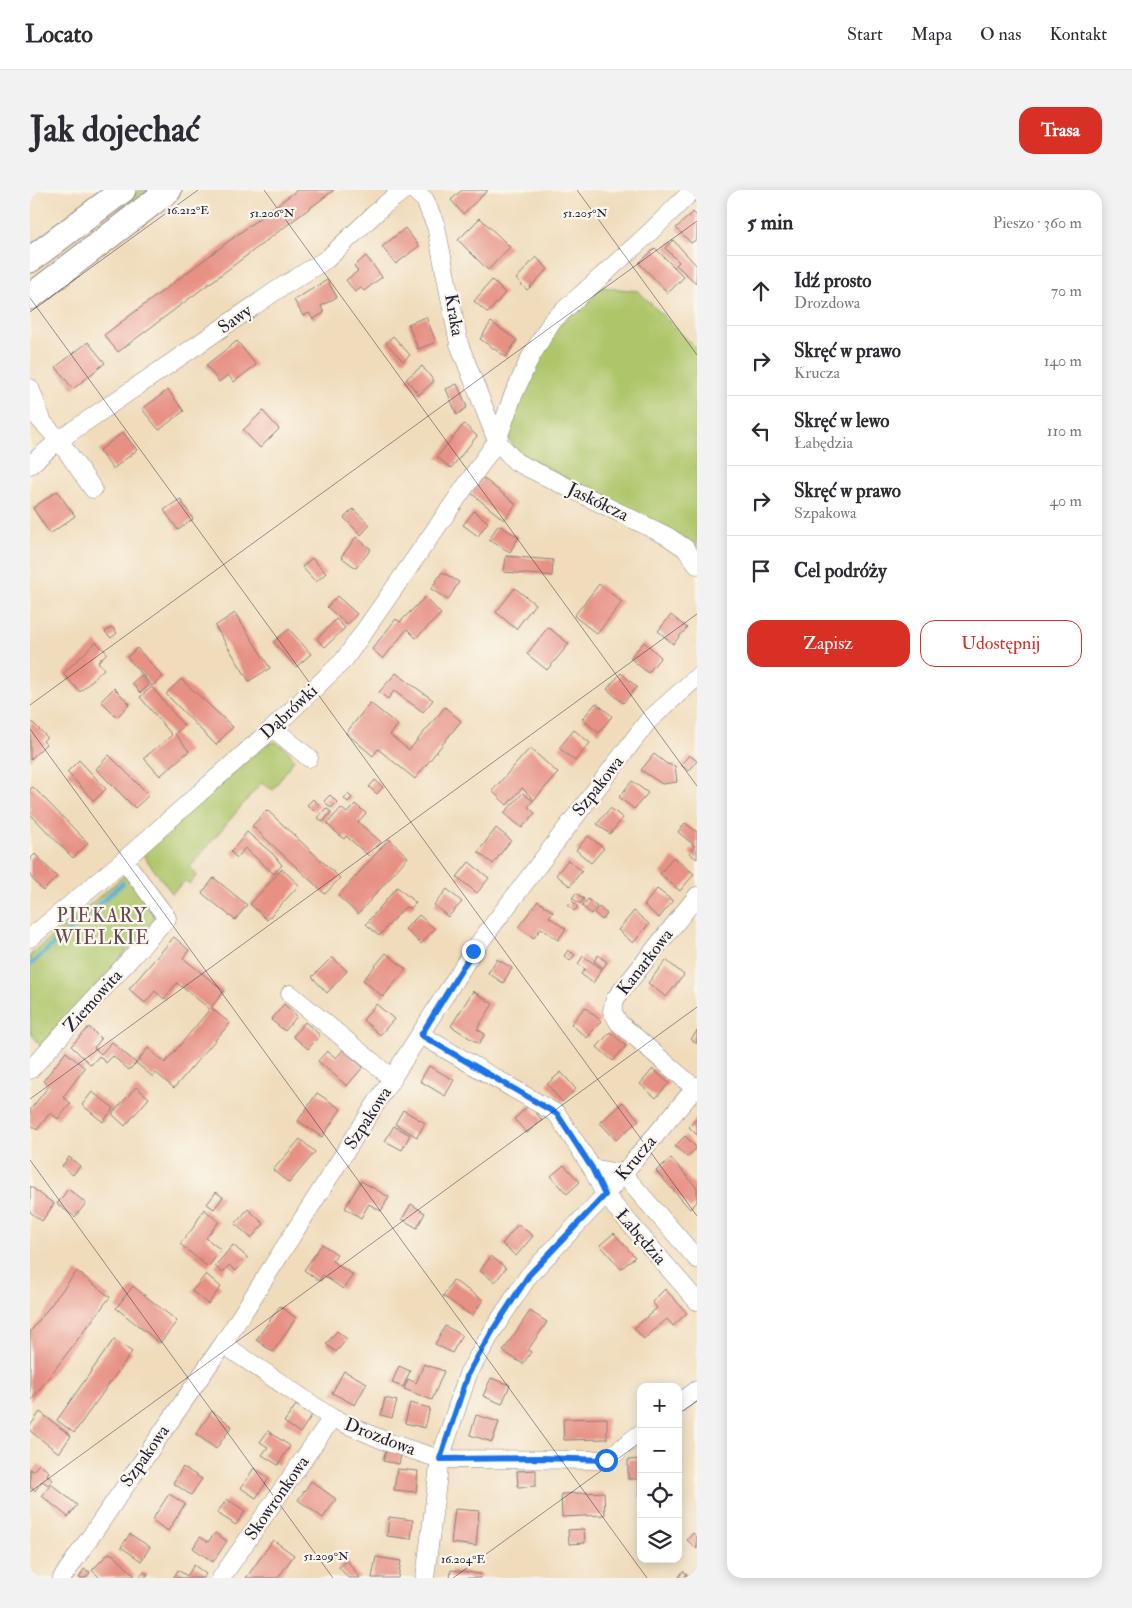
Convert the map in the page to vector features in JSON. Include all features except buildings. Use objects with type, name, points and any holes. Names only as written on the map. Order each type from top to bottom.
[{"type":"street","points":[[32,257],[123,190]]},
{"type":"street","points":[[30,297],[168,190]]},
{"type":"street","name":"Sawy","points":[[30,465],[59,440],[280,288],[327,259],[383,206],[404,190]]},
{"type":"street","name":"Kraka","points":[[414,190],[425,200],[436,226],[459,344],[476,393],[497,441]]},
{"type":"street","name":"Dąbrówki","points":[[30,938],[124,860],[274,728],[344,660],[497,441],[512,398],[530,358],[552,321],[646,236],[693,190]]},
{"type":"street","points":[[30,388],[36,415],[59,440],[93,489]]},
{"type":"street","name":"Jaskółcza","points":[[497,441],[516,462],[667,536],[685,548],[697,565]]},
{"type":"street","name":"Szpakowa","points":[[62,1578],[223,1344],[473,951],[648,721],[697,677]]},
{"type":"street","points":[[274,728],[309,758]]},
{"type":"street","name":"Ziemowita","points":[[30,1070],[167,918],[124,860]]},
{"type":"street","name":"Kanarkowa","points":[[696,1088],[619,1023],[612,1011],[615,999],[697,896]]},
{"type":"street","points":[[290,994],[393,1079]]},
{"type":"street","name":"Łabędzia","points":[[421,1035],[557,1114],[592,1168],[605,1195],[697,1301]]},
{"type":"street","name":"Krucza","points":[[424,1578],[440,1459],[468,1374],[493,1330],[529,1275],[605,1195],[696,1088]]},
{"type":"street","points":[[592,1168],[623,1174]]},
{"type":"street","name":"Łabędzia","points":[[623,1174],[697,1259]]},
{"type":"street","name":"Drozdowa","points":[[223,1344],[332,1418],[390,1443],[440,1459],[540,1458],[606,1460],[637,1437]]},
{"type":"street","points":[[682,1401],[697,1390]]},
{"type":"street","name":"Skowronkowa","points":[[221,1578],[332,1418]]},
{"type":"green space","points":[[139,190],[155,190],[91,236]]},
{"type":"green space","points":[[601,287],[638,291],[697,349],[697,550],[518,452],[510,439],[508,424],[551,333]]},
{"type":"green space","points":[[275,742],[285,748],[294,759],[273,790],[261,783],[190,867],[197,875],[190,884],[185,881],[172,893],[142,854],[265,745]]},
{"type":"green space","points":[[125,875],[153,904],[154,919],[42,1047],[30,1032],[30,955]]},
{"type":"waterway","points":[[30,965],[123,883]]},
{"type":"district","name":"PIEKARY WIELKIE","points":[[102,927]]},
{"type":"route","points":[[473,951],[421,1035],[557,1114],[592,1168],[605,1195],[529,1275],[493,1330],[468,1374],[440,1459],[540,1458],[606,1460]]}]
